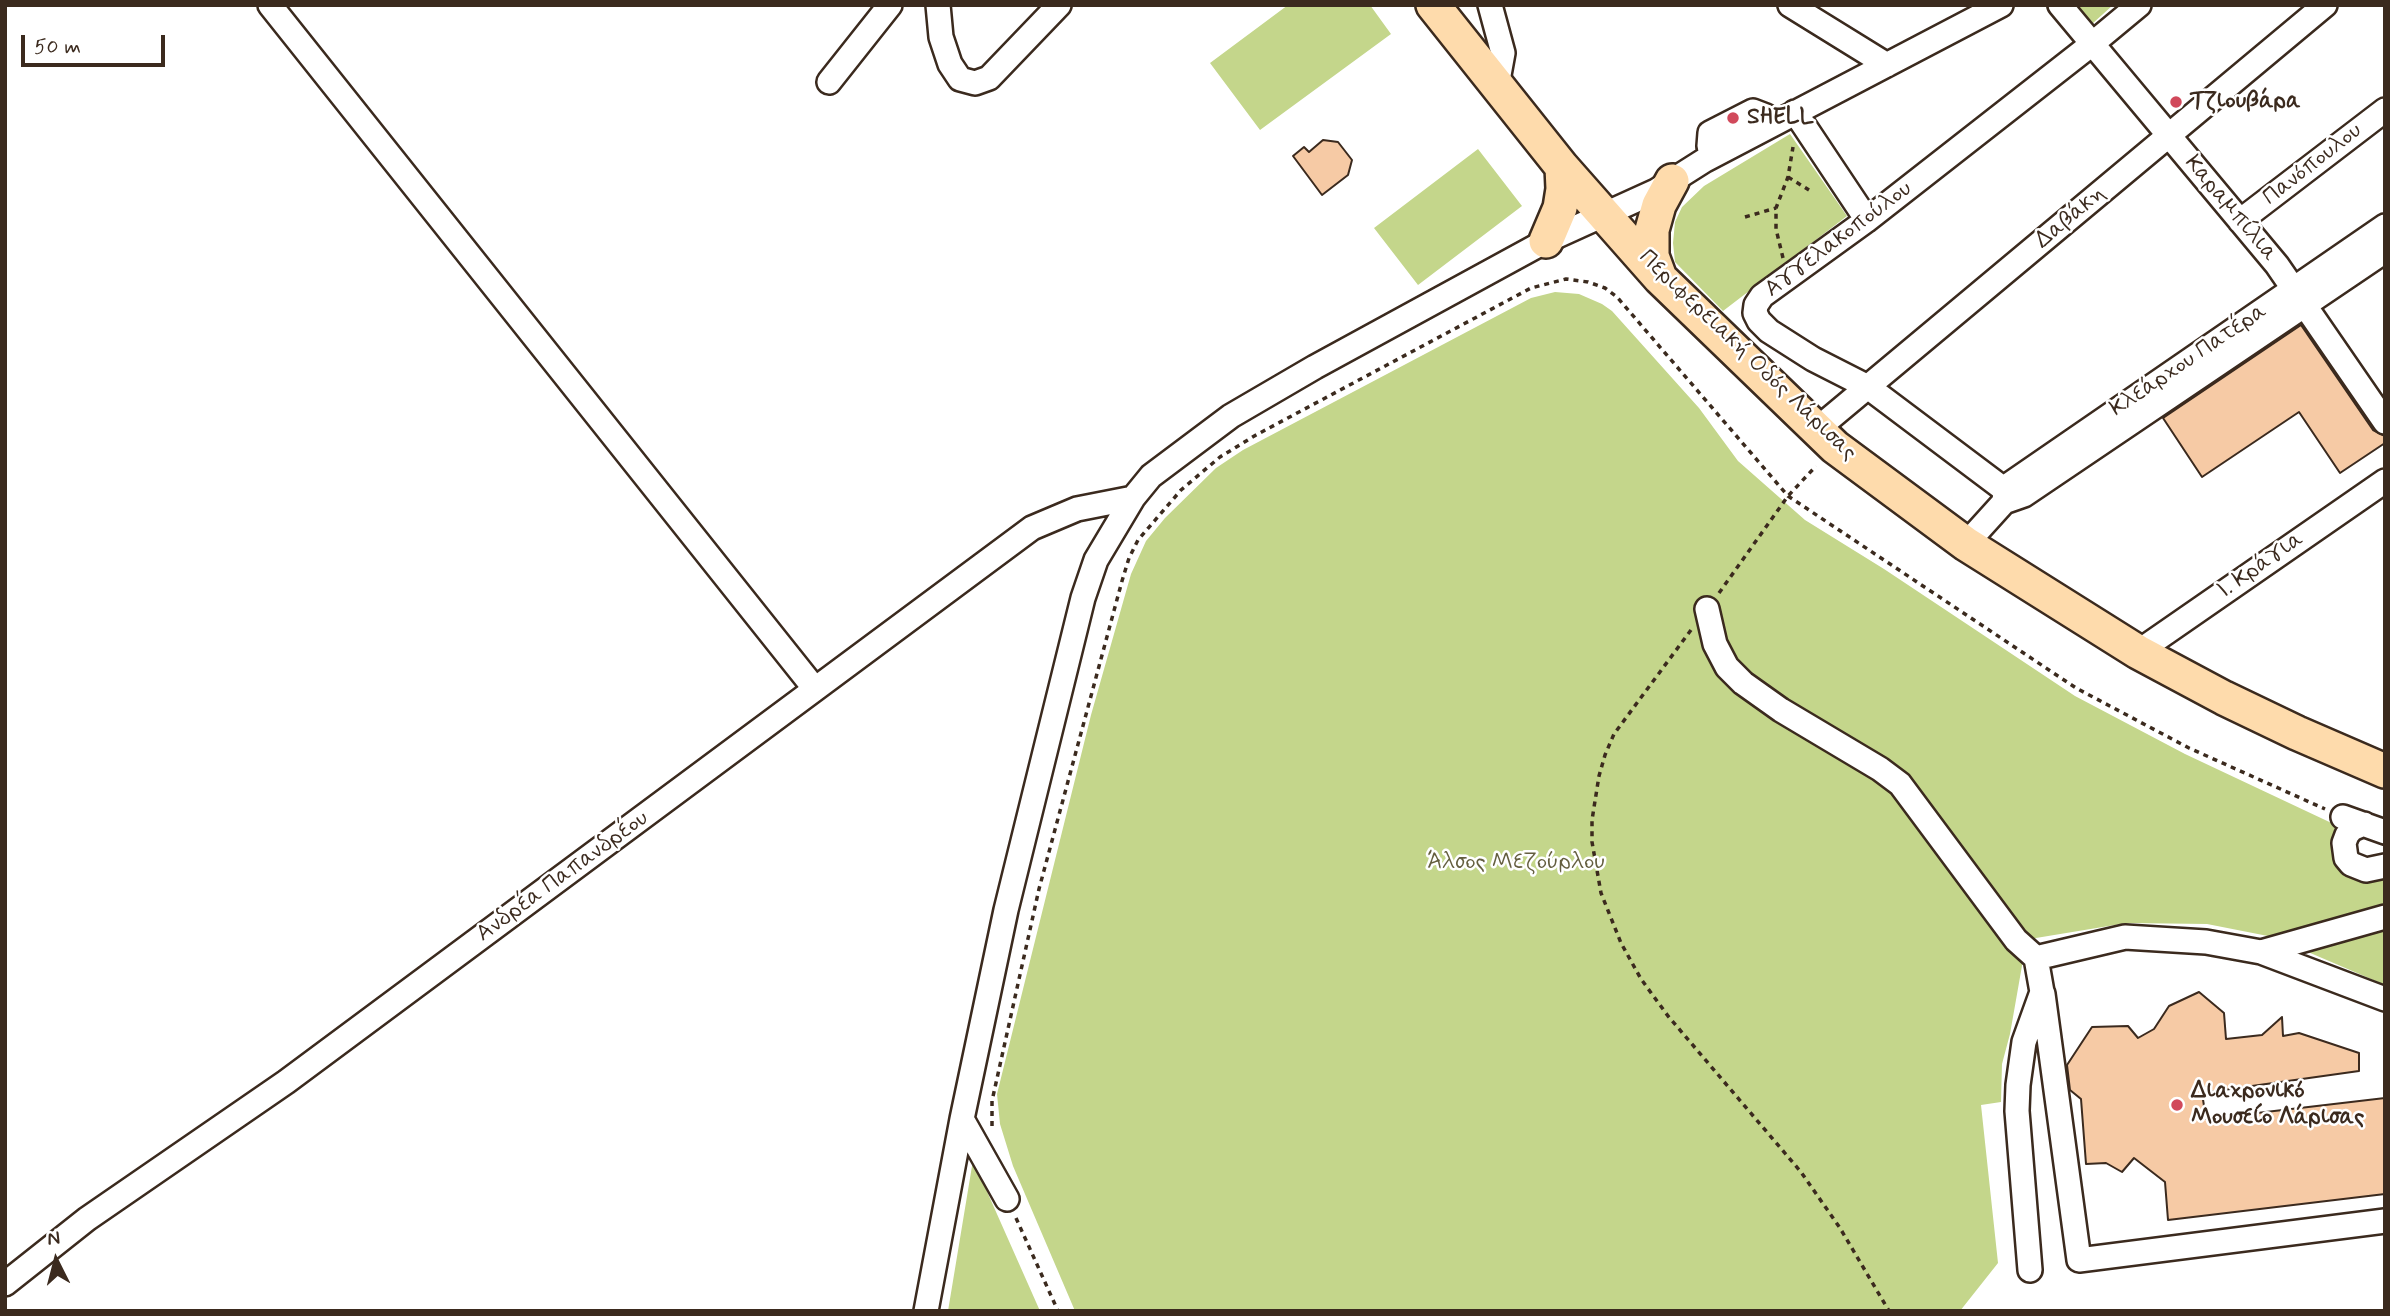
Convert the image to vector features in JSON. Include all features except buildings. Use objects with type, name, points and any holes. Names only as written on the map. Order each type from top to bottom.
[{"type":"highway","name":"Περιφερειακή Οδός Λάρισας","points":[[1433,5],[1562,166],[1660,278],[1835,447],[1966,544],[2138,652],[2284,727],[2385,771]]},
{"type":"highway","points":[[1546,241],[1560,208],[1562,166]]},
{"type":"highway","points":[[1660,278],[1652,256],[1652,230],[1659,205],[1672,181]]},
{"type":"street","points":[[270,5],[815,689]]},
{"type":"street","points":[[829,82],[890,5]]},
{"type":"street","points":[[938,5],[941,37],[950,64],[960,79],[975,83],[989,78],[1059,5]]},
{"type":"street","points":[[1490,5],[1503,53],[1497,86]]},
{"type":"street","points":[[1790,5],[1819,13],[1887,65]]},
{"type":"street","points":[[926,1311],[962,1119],[1006,910],[1083,598],[1105,543],[1133,498],[1151,476],[1231,416],[1315,367],[1546,241],[1672,181],[1705,160],[1801,122],[1887,65],[2001,5]]},
{"type":"street","name":"Καραμπίλια","points":[[2060,5],[2300,297],[2385,422]]},
{"type":"street","name":"Αγγελακοπούλου","points":[[2004,496],[1868,387],[1813,359],[1769,331],[1755,313],[1756,305],[1762,296],[1867,219],[2139,5]]},
{"type":"street","name":"Δαβάκη","points":[[1816,430],[2325,5]]},
{"type":"street","name":"Πανόπουλου","points":[[2240,221],[2385,110]]},
{"type":"street","points":[[1709,146],[1710,133],[1753,111],[1766,116]]},
{"type":"street","points":[[1801,122],[1867,219]]},
{"type":"street","name":"Κλεάρχου Πατέρα","points":[[1966,544],[2004,496],[2024,495],[2300,297],[2385,226]]},
{"type":"street","name":"Κλεάρχου Πατέρα","points":[[2300,297],[2385,251]]},
{"type":"street","name":"Ι. Κράγια","points":[[2138,652],[2385,481]]},
{"type":"street","name":"Ανδρέα Παπανδρέου","points":[[5,1284],[88,1219],[297,1073],[1032,528],[1077,509],[1133,498]]},
{"type":"street","points":[[1707,609],[1715,644],[1727,667],[1781,710],[1880,769],[1900,784],[2016,940],[2036,958],[2079,1260],[2385,1221]]},
{"type":"street","points":[[2364,824],[2352,829],[2347,835],[2344,842],[2346,858],[2351,864],[2366,870],[2385,866]]},
{"type":"street","points":[[2261,952],[2385,917]]},
{"type":"street","points":[[2036,958],[2125,937],[2206,942],[2261,952],[2385,999]]},
{"type":"street","points":[[2030,1270],[2017,1111],[2018,1085],[2024,1042],[2042,992]]},
{"type":"street","points":[[962,1119],[1007,1199]]},
{"type":"path","points":[[1793,274],[1785,264],[1780,248],[1776,208],[1788,177],[1794,140],[1801,122]]},
{"type":"path","points":[[1788,177],[1809,190]]},
{"type":"path","points":[[1745,217],[1776,208]]},
{"type":"path","points":[[993,1133],[992,1101],[1040,889],[1122,581],[1129,558],[1139,540],[1181,490],[1220,457],[1256,435],[1531,288],[1566,279],[1605,288],[1617,297],[1788,496],[2076,688],[2189,748],[2364,824]]},
{"type":"path","points":[[1614,734],[1599,776],[1592,820],[1592,842],[1601,893],[1621,943],[1641,979],[1668,1016],[1801,1172],[1840,1228],[1889,1311]]},
{"type":"path","points":[[1007,1199],[1058,1311]]},
{"type":"green space","points":[[1288,5],[1370,5],[1391,34],[1260,130],[1210,63]]},
{"type":"green space","points":[[2076,5],[2113,5],[2092,24]]},
{"type":"green space","points":[[1790,134],[1847,216],[1723,311],[1675,262],[1675,222],[1682,207],[1704,186]]},
{"type":"green space","points":[[1478,149],[1522,206],[1418,285],[1374,228]]},
{"type":"green space","name":"Άλσος Μεζούρλου","points":[[1555,292],[1579,294],[1612,311],[1699,408],[1738,461],[1805,520],[2075,696],[2185,754],[2340,827],[2345,870],[2359,879],[2385,877],[2385,985],[2273,937],[2207,924],[2127,923],[2036,938],[2026,943],[2002,1064],[2001,1102],[1981,1105],[1998,1263],[1960,1311],[1075,1311],[1013,1166],[1000,1124],[997,1094],[1091,715],[1131,574],[1146,541],[1165,518],[1216,468],[1243,450],[1531,298]]},
{"type":"green space","points":[[973,1160],[1040,1311],[948,1311]]},
{"type":"place","name":"Τζιουβάρα","points":[[2176,102]]},
{"type":"place","name":"SHELL","points":[[1733,118]]},
{"type":"place","name":"Διαχρονικό Μουσείο Λάρισας","points":[[2177,1105]]}]
